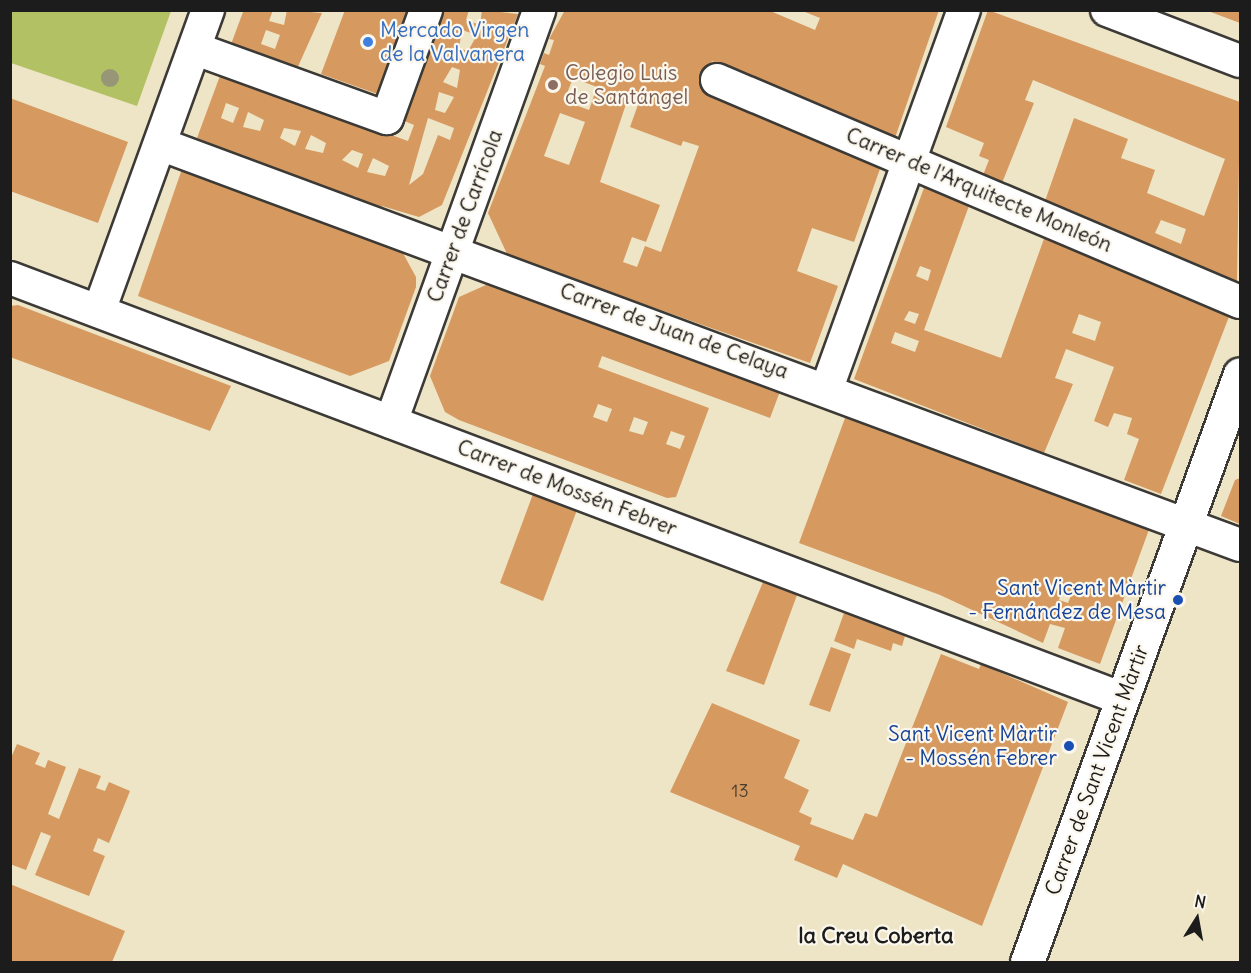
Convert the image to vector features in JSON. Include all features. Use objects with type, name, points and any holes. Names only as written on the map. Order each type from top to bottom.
[{"type":"main road","name":"Carrer de Sant Vicent Màrtir","points":[[1027,963],[1240,374]]},
{"type":"street","points":[[99,311],[208,10]]},
{"type":"street","points":[[195,49],[387,118],[426,10]]},
{"type":"street","name":"Carrer de Carrícola","points":[[391,422],[539,10]]},
{"type":"street","points":[[827,388],[964,10]]},
{"type":"street","points":[[1107,10],[1240,61]]},
{"type":"street","name":"Carrer de l'Arquitecte Monleón","points":[[717,80],[1240,302]]},
{"type":"street","name":"Carrer de Juan de Celaya","points":[[160,144],[453,249],[1240,545]]},
{"type":"street","name":"Carrer de Mossén Febrer","points":[[10,278],[1123,699]]},
{"type":"green space","points":[[11,10],[171,11],[137,106],[11,63]]},
{"type":"building","points":[[239,10],[273,10],[269,21],[284,25],[287,10],[322,13],[296,71],[230,47],[243,12]],"holes":[[[266,30],[280,35],[275,49],[261,44]]]},
{"type":"building","name":"Mercado Virgen de la Valvanera","points":[[345,10],[414,10],[383,96],[321,74]]},
{"type":"building","points":[[440,10],[469,10],[466,20],[480,25],[482,10],[518,14],[442,205],[419,217],[382,206],[380,211],[355,201],[357,197],[324,190],[326,186],[317,188],[197,138],[221,73],[408,141],[414,125],[402,120]],"holes":[[[462,30],[477,35],[468,51],[459,48]],[[452,67],[460,70],[457,88],[443,82]],[[439,92],[454,97],[445,113],[435,110]],[[226,103],[239,108],[233,123],[221,118]],[[248,112],[264,120],[260,131],[243,127]],[[428,118],[454,128],[450,140],[438,135],[423,174],[409,185]],[[284,128],[301,131],[295,146],[280,138]],[[311,135],[326,143],[323,153],[305,149]],[[352,150],[363,154],[358,168],[342,160]],[[373,158],[389,166],[385,176],[367,172]]]},
{"type":"building","points":[[565,10],[768,10],[815,30],[820,18],[800,10],[939,10],[895,138],[712,61],[701,90],[881,166],[854,242],[812,228],[797,271],[838,286],[810,363],[508,256],[488,213],[545,66],[540,64],[544,53],[549,55],[554,40],[549,39]],"holes":[[[573,78],[597,87],[589,110],[564,101]],[[628,98],[639,102],[630,127],[681,146],[683,141],[699,146],[661,252],[645,246],[637,267],[623,262],[632,237],[646,242],[660,205],[600,182]],[[560,113],[585,122],[569,165],[544,156]]]},
{"type":"building","points":[[988,10],[1240,102],[1237,283],[1045,201],[1074,118],[1128,139],[1121,158],[1155,170],[1147,193],[1204,216],[1225,159],[1033,80],[1025,100],[1034,103],[1002,183],[983,175],[989,160],[979,156],[984,143],[946,127]],"holes":[[[1161,220],[1186,229],[1181,244],[1155,233]]]},
{"type":"building","points":[[1208,10],[1240,10],[1240,23],[1208,11]]},
{"type":"building","points":[[10,98],[128,142],[98,223],[10,191]]},
{"type":"building","points":[[182,169],[399,246],[416,277],[416,287],[389,361],[350,376],[138,296]]},
{"type":"building","points":[[925,185],[970,203],[924,330],[1001,358],[1045,236],[1230,314],[1161,494],[1124,480],[1139,439],[1127,434],[1132,418],[1114,413],[1108,427],[1094,421],[1114,367],[1066,349],[1055,378],[1073,384],[1044,453],[854,379]],"holes":[[[920,266],[931,270],[928,281],[916,276]],[[909,311],[919,314],[915,324],[904,320]],[[1079,314],[1101,322],[1095,341],[1072,333]],[[895,332],[919,341],[915,352],[891,343]]]},
{"type":"building","points":[[495,281],[782,386],[770,418],[602,356],[598,367],[709,408],[676,497],[667,498],[459,420],[445,412],[430,376],[459,297]],"holes":[[[598,404],[612,409],[607,422],[593,417]],[[634,417],[648,422],[643,435],[629,431]],[[671,431],[685,436],[680,449],[666,444]]]},
{"type":"building","points":[[18,305],[231,386],[210,431],[10,357],[10,306]]},
{"type":"building","points":[[848,410],[1151,524],[1100,664],[1058,648],[1065,628],[1050,624],[1043,643],[940,595],[799,543]],"holes":[[[1062,590],[1072,593],[1068,603],[1059,600]]]},
{"type":"building","points":[[1240,478],[1240,524],[1221,516],[1235,480]]},
{"type":"building","points":[[533,494],[577,510],[543,601],[500,583]]},
{"type":"building","points":[[763,582],[797,595],[764,685],[726,671]]},
{"type":"building","points":[[844,613],[905,636],[902,646],[893,643],[891,651],[857,639],[854,649],[834,641]]},
{"type":"building","points":[[831,647],[851,654],[830,712],[809,705]]},
{"type":"building","points":[[941,654],[979,669],[981,664],[1068,702],[982,926],[843,864],[837,878],[794,860],[800,846],[670,792],[712,703],[800,740],[784,778],[809,790],[799,812],[812,818],[810,824],[853,840],[865,813],[877,817]]},
{"type":"building","points":[[17,744],[40,753],[35,764],[45,768],[48,760],[66,767],[48,814],[59,819],[79,768],[101,776],[96,788],[105,791],[109,782],[130,791],[109,843],[98,838],[93,851],[105,856],[89,896],[35,875],[51,836],[41,832],[26,870],[10,864],[10,760]]},
{"type":"building","points":[[10,884],[125,931],[112,962],[10,962]]},
{"type":"place","name":"Mercado Virgen de la Valvanera","points":[[368,42]]},
{"type":"place","name":"Colegio Luis de Santángel","points":[[553,85]]},
{"type":"place","name":"Sant Vicent Màrtir - Fernández de Mesa","points":[[1178,600]]},
{"type":"place","name":"Sant Vicent Màrtir - Mossén Febrer","points":[[1069,746]]},
{"type":"district","name":"la Creu Coberta","points":[[876,936]]}]
